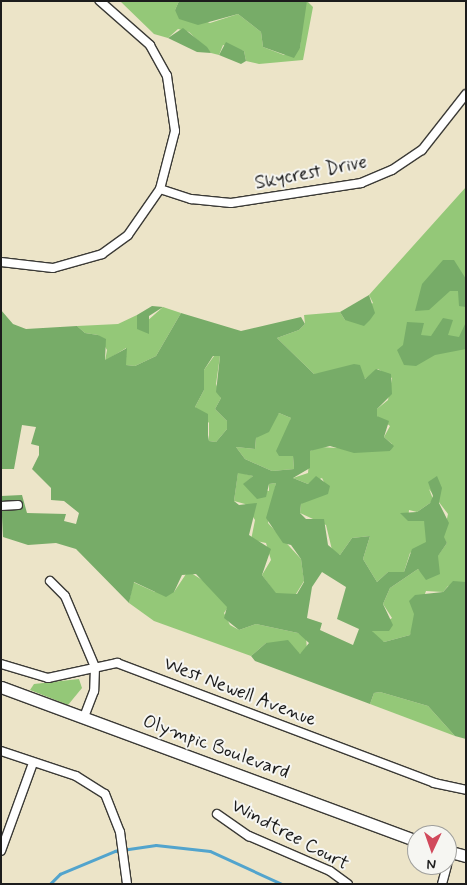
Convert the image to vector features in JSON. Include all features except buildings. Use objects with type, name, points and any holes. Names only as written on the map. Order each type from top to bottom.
[{"type":"main road","name":"Olympic Boulevard","points":[[1,687],[407,837]]},
{"type":"street","points":[[1,262],[53,268],[102,254],[128,235],[160,188],[175,126],[167,76],[150,45],[100,1]]},
{"type":"street","name":"Skycrest Drive","points":[[160,188],[191,199],[230,204],[361,183],[392,170],[422,150],[466,94]]},
{"type":"street","points":[[1,506],[18,505]]},
{"type":"street","points":[[50,581],[65,596],[95,667],[94,690],[84,717]]},
{"type":"street","name":"West Newell Avenue","points":[[1,664],[37,678],[117,663],[434,783],[466,790]]},
{"type":"street","points":[[1,751],[34,764],[76,776],[105,794],[120,832],[127,884]]},
{"type":"street","points":[[1,852],[34,764]]},
{"type":"street","name":"Windtree Court","points":[[217,814],[249,836],[330,870],[348,884]]},
{"type":"green space","points":[[120,1],[179,1],[175,10],[210,23],[238,14],[261,32],[263,47],[284,55],[300,48],[304,8],[307,1],[313,7],[303,60],[259,64],[246,61],[244,51],[223,45],[219,55],[211,53],[189,32],[178,29],[168,38],[154,34]]},
{"type":"green space","points":[[179,1],[307,1],[300,48],[294,58],[263,47],[261,32],[238,14],[198,25],[179,19],[175,10]]},
{"type":"green space","points":[[183,28],[207,47],[211,53],[197,52],[168,38]]},
{"type":"green space","points":[[226,42],[244,51],[246,61],[241,64],[219,55]]},
{"type":"green space","points":[[466,187],[466,582],[448,586],[443,592],[426,591],[410,635],[384,642],[374,637],[372,631],[392,618],[383,604],[390,588],[418,569],[424,575],[447,543],[443,537],[448,514],[429,489],[433,499],[417,512],[409,510],[408,521],[424,521],[427,527],[426,543],[410,553],[404,572],[388,572],[377,582],[363,559],[370,536],[352,538],[340,555],[332,550],[326,525],[300,513],[301,504],[325,484],[322,478],[308,484],[293,478],[308,473],[310,451],[320,447],[390,451],[392,444],[384,437],[390,426],[377,416],[377,409],[388,400],[392,378],[378,369],[365,379],[359,372],[314,374],[277,338],[299,330],[305,324],[304,315],[340,312],[345,320],[373,303],[369,295]]},
{"type":"green space","points":[[443,260],[454,260],[466,279],[466,307],[459,306],[458,291],[450,291],[429,310],[415,311],[422,284]]},
{"type":"green space","points":[[369,295],[375,313],[370,320],[364,326],[345,320],[340,312]]},
{"type":"green space","points":[[152,306],[163,307],[149,316],[149,334],[137,329],[137,315]]},
{"type":"green space","points":[[163,307],[181,313],[156,356],[135,366],[126,365],[126,348],[105,361],[107,350],[98,335],[85,333],[77,326],[118,324],[137,315],[138,329]]},
{"type":"green space","points":[[1,310],[13,324],[26,329],[77,326],[85,333],[98,335],[106,339],[105,360],[127,348],[126,365],[135,366],[156,356],[181,313],[241,331],[301,317],[305,324],[299,330],[277,338],[314,374],[354,364],[360,365],[365,379],[376,369],[391,374],[392,394],[377,409],[377,416],[389,421],[384,437],[394,446],[390,451],[354,453],[330,446],[310,451],[310,468],[293,478],[308,484],[316,476],[330,486],[328,494],[301,504],[300,513],[306,519],[324,519],[328,545],[340,555],[352,538],[370,536],[363,559],[377,582],[388,572],[404,572],[412,549],[426,542],[424,521],[408,521],[400,513],[417,512],[430,503],[433,496],[428,482],[437,476],[442,488],[439,503],[449,523],[444,537],[447,543],[438,556],[440,574],[426,580],[418,569],[390,588],[383,604],[393,625],[389,631],[372,631],[384,642],[410,635],[414,614],[409,601],[415,595],[443,592],[453,581],[466,582],[466,739],[455,736],[428,706],[380,692],[374,693],[370,704],[255,661],[251,656],[266,643],[288,640],[300,654],[309,643],[298,633],[256,624],[239,630],[224,618],[227,607],[196,574],[182,575],[174,592],[166,597],[134,582],[129,603],[76,549],[56,543],[28,545],[3,537],[1,496],[22,495],[27,513],[66,514],[64,521],[76,524],[79,513],[64,501],[51,500],[51,488],[32,469],[39,455],[39,446],[31,444],[36,427],[22,425],[14,469],[1,469]],"holes":[[[213,356],[220,356],[216,392],[221,398],[215,409],[227,421],[227,429],[216,442],[209,441],[208,414],[195,407],[204,390],[204,370]],[[279,413],[291,418],[276,451],[279,456],[293,456],[294,469],[272,471],[245,459],[236,447],[255,449],[256,438],[269,432]],[[238,473],[253,476],[243,484],[257,499],[266,497],[269,484],[276,483],[266,518],[283,543],[291,545],[301,559],[304,582],[297,594],[276,593],[262,575],[271,549],[249,535],[257,503],[239,505],[234,501]],[[322,572],[346,587],[337,619],[359,629],[353,645],[320,630],[322,623],[307,618],[312,587]]]},
{"type":"green space","points":[[443,318],[453,320],[448,335],[459,337],[466,322],[466,349],[435,355],[416,366],[404,365],[397,350],[403,345],[407,322],[424,323],[421,335],[431,336]]},
{"type":"green space","points":[[214,356],[220,356],[216,384],[221,398],[215,409],[227,421],[227,429],[216,442],[209,441],[209,423],[195,407],[204,390],[204,370]]},
{"type":"green space","points":[[279,413],[291,418],[283,456],[293,456],[294,469],[272,471],[245,459],[236,447],[255,449],[256,438]]},
{"type":"green space","points":[[238,472],[253,476],[244,484],[269,491],[269,484],[276,483],[268,523],[301,559],[304,581],[296,594],[276,594],[262,575],[271,560],[266,543],[251,540],[255,520],[245,504],[234,501]]},
{"type":"green space","points":[[188,571],[207,583],[228,607],[224,613],[230,625],[239,630],[256,624],[298,633],[306,636],[307,651],[300,654],[266,643],[251,656],[154,621],[129,603],[133,582],[155,592],[174,592]]},
{"type":"green space","points":[[79,679],[82,688],[68,705],[30,690],[34,684]]},
{"type":"green space","points":[[380,692],[428,706],[455,736],[370,704],[374,693]]},
{"type":"waterway","points":[[50,884],[60,874],[115,851],[156,845],[210,851],[282,884]]}]
